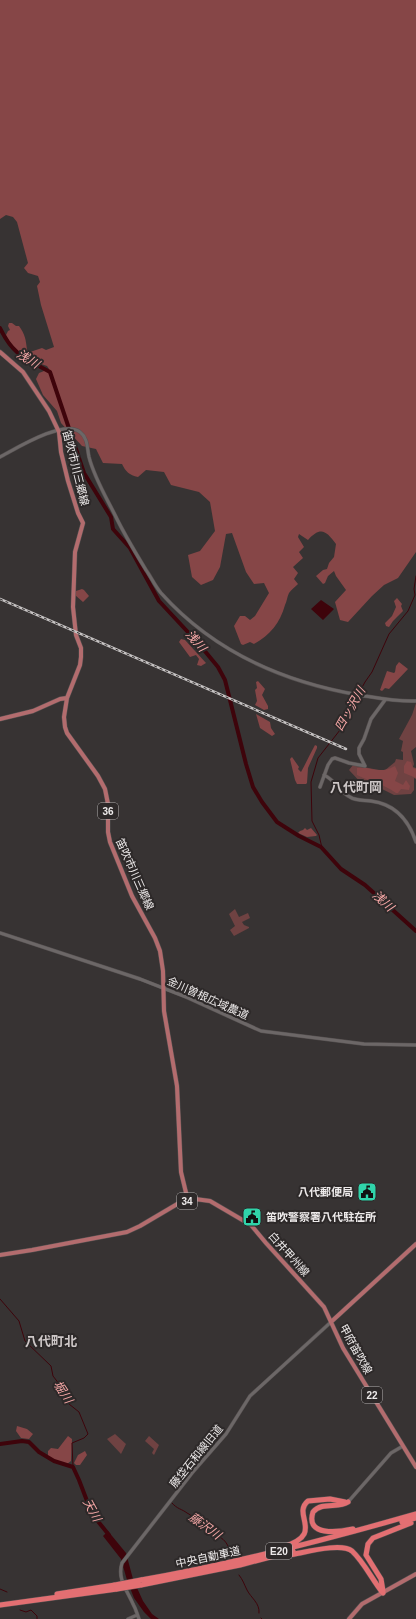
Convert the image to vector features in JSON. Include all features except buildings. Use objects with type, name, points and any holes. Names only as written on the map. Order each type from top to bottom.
[{"type":"highway","points":[[250,1559],[289,1545],[301,1539],[305,1532],[306,1526],[303,1507],[308,1501],[330,1499],[340,1502],[348,1502]]},
{"type":"highway","points":[[348,1502],[343,1505],[316,1508],[312,1514],[314,1523],[322,1531],[337,1532],[360,1528],[416,1514]]},
{"type":"highway","name":"中央自動車道","points":[[0,1605],[116,1587],[250,1559],[318,1542],[416,1514]]},
{"type":"highway","points":[[384,1593],[381,1579],[366,1555],[368,1544],[373,1538],[416,1519]]},
{"type":"highway","name":"中央自動車道","points":[[141,1582],[240,1564],[416,1519]]},
{"type":"highway","points":[[240,1564],[338,1547],[345,1548],[356,1556],[384,1593]]},
{"type":"highway","name":"中央自動車道","points":[[0,1602],[116,1587]]},
{"type":"main road","name":"笛吹市川三郷線","points":[[0,352],[24,372],[60,429],[61,452],[68,481],[83,523],[76,552],[73,607],[76,635],[81,648],[81,656],[80,665],[67,698],[65,727],[67,733],[98,776],[105,789],[108,804],[110,842],[132,896],[156,938],[160,951],[164,1011],[177,1086],[181,1172],[188,1201]]},
{"type":"main road","points":[[0,719],[33,711],[55,701],[67,698]]},
{"type":"main road","name":"白井甲州線","points":[[0,1255],[20,1253],[127,1232],[175,1206],[188,1201],[200,1199],[210,1201],[251,1225],[317,1298],[324,1307],[331,1322]]},
{"type":"main road","points":[[331,1322],[416,1244]]},
{"type":"main road","name":"甲府笛吹線","points":[[331,1322],[343,1348],[416,1467]]},
{"type":"main road","points":[[349,1619],[362,1604],[416,1574]]},
{"type":"street","points":[[0,457],[60,429],[71,428],[81,432],[86,439],[88,453],[95,474],[129,542],[160,592],[196,626],[221,645],[256,663],[293,679],[323,688],[385,700],[416,701]]},
{"type":"street","points":[[320,787],[330,761],[335,758],[349,763],[365,766],[359,754],[359,748],[364,740],[371,719],[385,700]]},
{"type":"street","points":[[324,775],[332,780],[350,797],[379,802],[394,809],[409,824],[416,842]]},
{"type":"street","name":"金川曽根広域農道","points":[[0,933],[140,979],[261,1032],[364,1044],[416,1045]]},
{"type":"street","name":"藤垈石和線旧道","points":[[139,1619],[121,1579],[120,1569],[122,1563],[192,1473],[226,1434],[250,1396],[331,1322]]},
{"type":"street","points":[[348,1502],[391,1453],[402,1446]]},
{"type":"street","points":[[128,1619],[137,1614]]},
{"type":"shaded area","points":[[0,0],[416,0],[416,552],[398,578],[384,585],[348,622],[340,620],[335,602],[346,590],[334,571],[328,576],[323,584],[316,576],[323,570],[327,569],[329,563],[334,557],[336,544],[326,533],[323,532],[316,533],[308,540],[299,534],[298,537],[304,547],[299,552],[303,558],[293,567],[298,573],[294,579],[298,584],[289,593],[283,611],[274,628],[265,637],[254,644],[250,642],[243,645],[241,644],[234,626],[240,616],[245,616],[250,620],[255,616],[269,593],[264,583],[254,584],[246,572],[232,533],[226,534],[220,567],[213,580],[201,585],[192,577],[188,555],[200,551],[215,531],[210,502],[199,492],[171,485],[164,472],[146,470],[138,477],[128,473],[122,464],[103,463],[96,449],[82,446],[61,423],[57,411],[43,395],[36,379],[39,373],[49,369],[47,366],[41,364],[37,359],[35,362],[26,359],[14,348],[8,339],[6,335],[10,330],[8,326],[9,323],[12,323],[19,326],[21,329],[25,337],[27,350],[30,352],[42,348],[46,350],[54,347],[41,305],[37,286],[40,282],[38,276],[28,273],[24,268],[28,263],[17,222],[13,217],[6,215],[0,219]]},
{"type":"shaded area","points":[[82,589],[89,596],[83,602],[75,595],[76,591]]},
{"type":"shaded area","points":[[397,598],[402,604],[401,606],[403,611],[389,627],[386,626],[385,623],[392,616],[396,607],[394,601]]},
{"type":"shaded area","points":[[321,600],[334,609],[323,620],[311,609]]},
{"type":"shaded area","points":[[181,639],[185,640],[206,663],[201,666],[197,665],[199,659],[196,655],[190,657],[179,642]]},
{"type":"shaded area","points":[[399,662],[408,669],[389,689],[385,688],[382,691],[380,690],[387,671],[394,673]]},
{"type":"shaded area","points":[[258,681],[265,689],[262,695],[268,709],[264,710],[255,705],[257,701],[255,690],[257,688],[256,682]]},
{"type":"shaded area","points":[[416,703],[416,747],[411,751],[414,764],[413,767],[416,768],[414,790],[411,794],[394,795],[374,785],[368,788],[363,785],[349,770],[353,765],[384,771],[395,762],[396,759],[403,760],[403,752],[401,751],[403,741],[399,739],[412,715]]},
{"type":"shaded area","points":[[256,714],[270,722],[271,728],[275,734],[272,736],[260,728]]},
{"type":"shaded area","points":[[315,745],[317,748],[308,768],[307,783],[297,784],[290,759],[292,757],[301,772]]},
{"type":"shaded area","points":[[407,761],[411,762],[413,768],[416,769],[416,778],[404,773],[404,766]]},
{"type":"shaded area","points":[[395,766],[398,773],[395,781],[403,785],[406,780],[410,786],[409,790],[401,789],[398,793],[396,793],[387,787],[357,775],[357,768],[384,770]]},
{"type":"shaded area","points":[[305,828],[307,830],[311,828],[317,835],[307,837],[298,833]]},
{"type":"shaded area","points":[[235,909],[239,917],[248,913],[250,918],[242,922],[249,928],[234,936],[230,930],[235,926],[229,914]]},
{"type":"shaded area","points":[[17,1426],[27,1429],[33,1434],[29,1439],[21,1438],[16,1431]]},
{"type":"shaded area","points":[[115,1434],[126,1444],[121,1454],[107,1439]]},
{"type":"shaded area","points":[[68,1436],[72,1439],[71,1461],[67,1464],[48,1456],[48,1451],[51,1448],[58,1449]]},
{"type":"shaded area","points":[[149,1436],[159,1445],[154,1455],[152,1453],[154,1449],[145,1441]]},
{"type":"shaded area","points":[[85,1451],[87,1455],[80,1465],[76,1465],[74,1463],[78,1455]]},
{"type":"shaded area","points":[[108,1531],[126,1553],[133,1579],[143,1601],[152,1614],[159,1619],[151,1619],[134,1598],[121,1559],[103,1536]]},
{"type":"waterway","name":"浅川","points":[[0,328],[10,344],[20,355],[50,372],[84,473],[111,517],[113,529],[130,548],[159,601],[218,667],[225,680],[253,787],[262,802],[277,822],[299,836],[321,847],[341,869],[365,885],[416,931]]},
{"type":"waterway","name":"四ッ沢川","points":[[359,693],[372,672],[389,634],[408,611],[415,595],[414,589],[416,576]]},
{"type":"waterway","name":"四ッ沢川","points":[[322,848],[319,835],[312,821],[311,782],[318,758],[340,730],[358,696]]},
{"type":"waterway","name":"堀川","points":[[0,1299],[19,1321],[25,1341],[51,1366],[53,1376],[66,1393],[69,1404],[79,1412],[88,1434],[84,1438],[72,1443],[73,1467]]},
{"type":"waterway","name":"堀川","points":[[0,1444],[22,1441],[29,1442],[39,1452],[54,1461],[73,1467],[92,1514],[109,1535]]},
{"type":"waterway","name":"藤沢川","points":[[172,1503],[191,1516],[203,1528],[223,1539],[229,1547],[231,1554]]},
{"type":"waterway","name":"藤沢川","points":[[239,1575],[249,1593],[257,1603],[259,1613]]},
{"type":"waterway","points":[[0,1589],[7,1592]]},
{"type":"waterway","points":[[20,1610],[26,1612],[31,1610],[37,1616],[37,1619]]},
{"type":"railway","points":[[0,599],[346,749]]},
{"type":"place","name":"八代郵便局","points":[[367,1192]]},
{"type":"place","name":"笛吹警察署八代駐在所","points":[[252,1217]]},
{"type":"district","name":"八代町岡","points":[[356,787]]},
{"type":"district","name":"八代町北","points":[[51,1341]]},
{"type":"water label","name":"天川","points":[[92,1510]]}]
